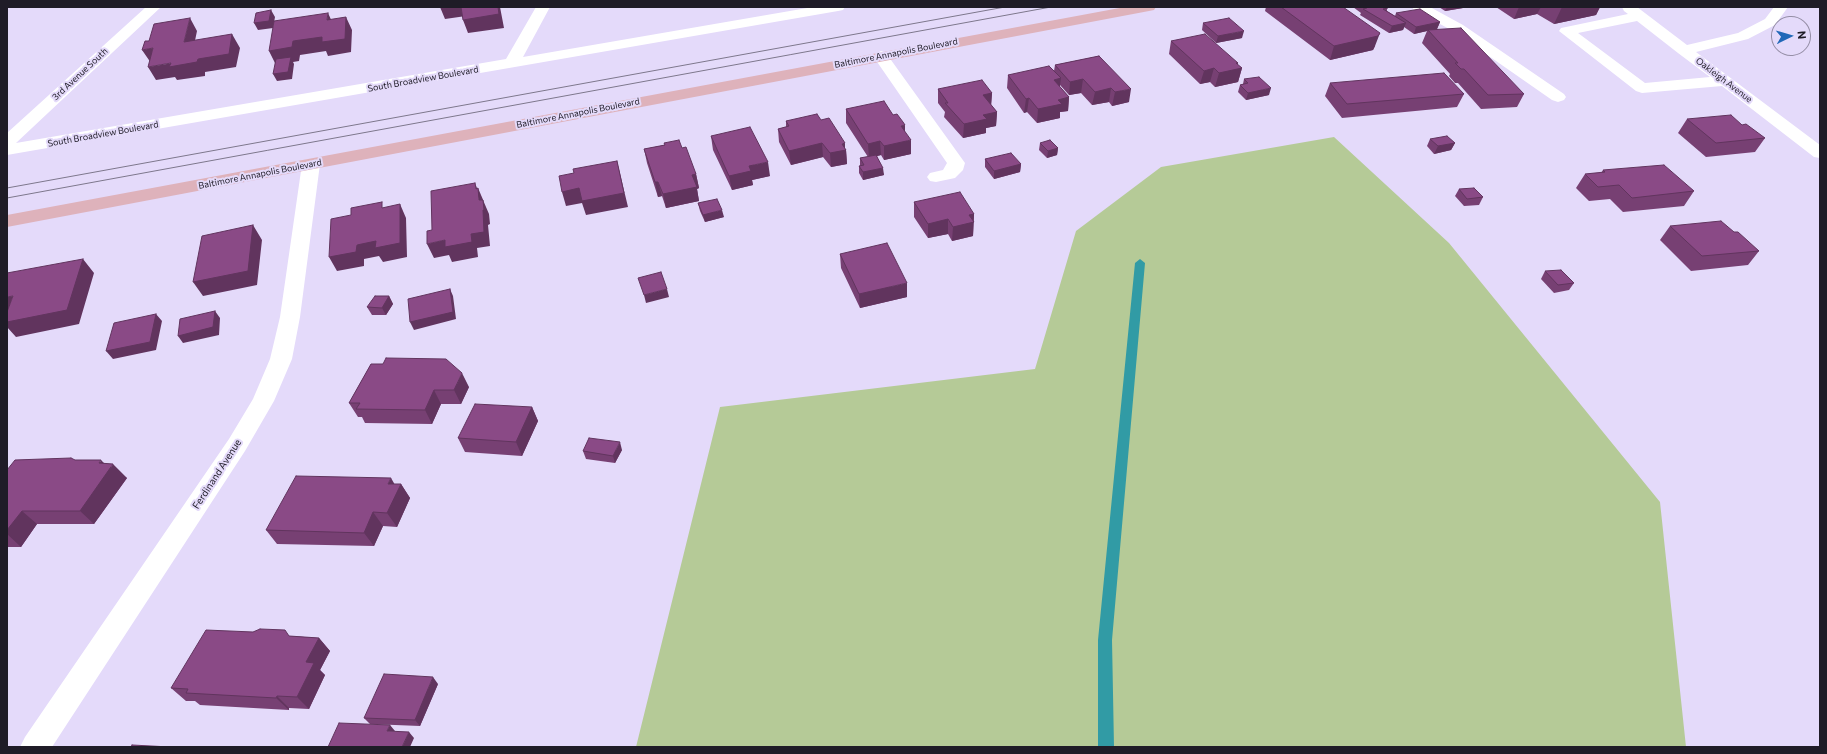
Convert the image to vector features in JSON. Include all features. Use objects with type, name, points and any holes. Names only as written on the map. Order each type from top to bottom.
[{"type":"main road","name":"Baltimore Annapolis Boulevard","points":[[7,221],[1149,7]]},
{"type":"street","name":"3rd Avenue South","points":[[7,142],[154,7]]},
{"type":"street","points":[[512,64],[543,7]]},
{"type":"street","name":"South Broadview Boulevard","points":[[7,150],[838,7]]},
{"type":"street","points":[[1419,7],[1458,28],[1558,97]]},
{"type":"street","points":[[1683,50],[1743,36],[1770,22],[1781,7]]},
{"type":"street","points":[[1634,12],[1566,30],[1642,88],[1725,81]]},
{"type":"street","name":"Oakleigh Avenue","points":[[1634,12],[1820,153]]},
{"type":"street","points":[[881,56],[956,163],[954,170],[949,174],[936,176]]},
{"type":"street","name":"Ferdinand Avenue","points":[[35,747],[237,445],[263,401],[281,359],[290,317],[311,164]]},
{"type":"green space","points":[[1334,137],[1449,243],[1660,502],[1686,747],[636,747],[720,407],[1035,369],[1076,231],[1161,167]]},
{"type":"building","points":[[461,7],[498,7],[499,14],[463,20]]},
{"type":"building","points":[[1281,7],[1343,7],[1380,33],[1378,36],[1334,46]]},
{"type":"building","points":[[1366,7],[1387,7],[1388,8],[1383,9],[1406,23],[1392,26],[1363,9],[1367,8]]},
{"type":"building","points":[[1420,9],[1440,22],[1416,27],[1396,13]]},
{"type":"building","points":[[271,10],[269,21],[254,23],[256,13]]},
{"type":"building","points":[[328,13],[327,20],[346,17],[345,39],[322,42],[322,37],[293,41],[292,47],[269,51],[274,21]]},
{"type":"building","points":[[190,18],[184,42],[232,34],[229,54],[198,59],[197,62],[169,67],[171,63],[148,67],[153,48],[142,50],[145,41],[149,41],[154,24]]},
{"type":"building","points":[[1229,18],[1244,31],[1218,36],[1203,23]]},
{"type":"building","points":[[1461,28],[1524,94],[1488,95],[1464,69],[1461,69],[1455,63],[1458,63],[1428,30]]},
{"type":"building","points":[[1205,34],[1242,68],[1219,73],[1214,68],[1204,71],[1171,41]]},
{"type":"building","points":[[1099,56],[1131,89],[1115,92],[1111,88],[1095,92],[1083,79],[1070,82],[1055,65]]},
{"type":"building","points":[[291,57],[288,72],[273,74],[276,59]]},
{"type":"building","points":[[1049,66],[1061,78],[1054,80],[1069,97],[1058,100],[1062,104],[1038,109],[1029,98],[1026,99],[1008,75]]},
{"type":"building","points":[[1444,73],[1464,94],[1347,104],[1330,83]]},
{"type":"building","points":[[1259,77],[1271,88],[1248,93],[1240,85],[1248,83],[1244,79]]},
{"type":"building","points":[[982,80],[992,93],[983,95],[997,112],[983,115],[987,119],[964,124],[945,103],[948,103],[938,89]]},
{"type":"building","points":[[884,101],[893,115],[897,114],[903,122],[905,125],[901,126],[911,140],[884,146],[880,141],[868,144],[846,109]]},
{"type":"building","points":[[817,114],[821,120],[829,118],[845,143],[842,144],[846,150],[830,153],[822,143],[789,151],[778,129],[789,126],[786,121]]},
{"type":"building","points":[[1731,115],[1742,125],[1746,124],[1765,138],[1716,143],[1687,119]]},
{"type":"building","points":[[750,127],[768,162],[749,166],[751,171],[729,176],[711,136]]},
{"type":"building","points":[[1447,136],[1455,143],[1438,146],[1430,139]]},
{"type":"building","points":[[679,140],[682,148],[686,147],[696,174],[692,175],[697,187],[663,194],[658,182],[655,182],[644,149],[665,145],[664,143]]},
{"type":"building","points":[[1050,140],[1058,148],[1048,151],[1040,143]]},
{"type":"building","points":[[1011,153],[1021,164],[994,171],[985,159]]},
{"type":"building","points":[[876,155],[883,168],[863,172],[859,166],[864,165],[860,158]]},
{"type":"building","points":[[617,161],[624,193],[582,201],[579,188],[562,192],[559,176],[574,173],[573,169]]},
{"type":"building","points":[[1664,165],[1694,191],[1632,198],[1619,185],[1598,187],[1585,174],[1605,172],[1603,170]]},
{"type":"building","points":[[475,183],[476,189],[478,188],[479,200],[483,200],[484,232],[471,234],[472,242],[445,247],[445,240],[427,244],[427,231],[432,230],[431,191]]},
{"type":"building","points":[[1474,188],[1483,197],[1467,199],[1459,189]]},
{"type":"building","points":[[960,192],[974,214],[969,215],[974,222],[953,227],[948,219],[928,224],[914,202]]},
{"type":"building","points":[[717,199],[722,210],[703,215],[698,203]]},
{"type":"building","points":[[382,202],[382,208],[400,204],[400,243],[375,248],[376,241],[357,245],[356,252],[329,257],[331,219],[351,215],[351,208]]},
{"type":"building","points":[[1721,221],[1734,232],[1738,232],[1759,251],[1702,256],[1670,226]]},
{"type":"building","points":[[253,225],[248,271],[193,282],[202,236]]},
{"type":"building","points":[[887,243],[907,283],[859,294],[840,254]]},
{"type":"building","points":[[83,259],[67,310],[7,322],[7,312],[13,296],[7,297],[7,273]]},
{"type":"building","points":[[1561,270],[1574,283],[1558,285],[1545,271]]},
{"type":"building","points":[[661,272],[667,289],[644,295],[638,278]]},
{"type":"building","points":[[450,289],[453,312],[410,322],[408,299]]},
{"type":"building","points":[[375,296],[389,296],[382,308],[367,307]]},
{"type":"building","points":[[215,311],[213,327],[178,336],[180,319]]},
{"type":"building","points":[[156,314],[150,342],[106,351],[114,323]]},
{"type":"building","points":[[386,358],[446,359],[462,373],[454,390],[434,390],[425,410],[356,409],[360,403],[349,403],[371,364],[383,364]]},
{"type":"building","points":[[475,404],[532,407],[516,442],[458,438]]},
{"type":"building","points":[[589,438],[620,442],[613,456],[583,451]]},
{"type":"building","points":[[71,458],[75,460],[101,460],[99,463],[113,464],[80,511],[22,511],[7,530],[7,470],[15,460]]},
{"type":"building","points":[[296,476],[391,478],[388,484],[401,484],[387,513],[373,512],[364,533],[266,530]]},
{"type":"building","points":[[260,629],[285,630],[289,636],[319,638],[306,662],[314,663],[297,697],[277,696],[276,698],[186,693],[188,689],[171,688],[206,630],[253,632]]},
{"type":"building","points":[[384,674],[433,677],[415,720],[364,718]]},
{"type":"building","points":[[339,723],[390,725],[387,731],[409,732],[402,747],[328,747]]},
{"type":"building","points":[[132,745],[170,747],[131,747]]},
{"type":"waterway","points":[[1106,747],[1105,640],[1140,263]]},
{"type":"tram line","points":[[7,188],[1005,7]]},
{"type":"tram line","points":[[7,198],[1051,7]]}]
